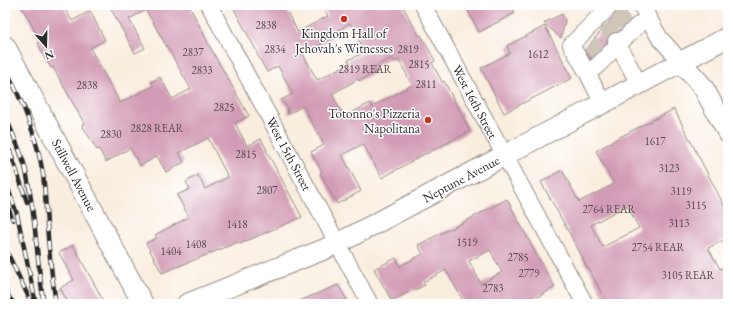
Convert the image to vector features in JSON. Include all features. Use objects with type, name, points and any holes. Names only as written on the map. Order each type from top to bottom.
[{"type":"main road","name":"Neptune Avenue","points":[[187,304],[337,244],[728,37]]},
{"type":"main road","name":"Stillwell Avenue","points":[[5,46],[143,304]]},
{"type":"main road","points":[[681,62],[702,87],[728,133]]},
{"type":"street","name":"West 15th Street","points":[[209,5],[370,304]]},
{"type":"street","name":"West 16th Street","points":[[423,5],[584,304]]},
{"type":"street","points":[[587,72],[596,67],[629,31],[636,27],[645,11]]},
{"type":"street","points":[[645,11],[659,37],[681,62]]},
{"type":"street","points":[[603,104],[572,45],[587,38],[610,12]]},
{"type":"street","points":[[617,43],[639,84]]},
{"type":"building","points":[[21,5],[63,5],[72,21],[90,11],[105,40],[90,48],[120,103],[153,86],[151,82],[160,77],[172,99],[191,89],[146,10],[129,19],[145,48],[135,53],[109,5],[189,5],[211,49],[249,116],[235,123],[247,146],[261,139],[302,217],[239,244],[238,242],[162,273],[146,243],[157,238],[155,235],[189,217],[177,195],[190,189],[186,182],[198,175],[205,189],[228,177],[208,138],[179,153],[184,162],[166,172],[157,156],[140,166],[130,148],[106,162],[99,149],[97,150],[82,125],[84,123],[53,67],[51,68],[43,54],[38,43],[41,42]]},
{"type":"building","points":[[232,5],[283,5],[298,32],[328,16],[322,5],[402,5],[419,36],[421,35],[435,61],[432,63],[442,82],[444,81],[470,131],[426,153],[382,178],[363,144],[342,155],[361,191],[337,204],[320,173],[322,172],[311,152],[324,145],[303,106],[288,114],[287,107],[281,100],[293,94],[278,66],[267,72]],"holes":[[[350,23],[365,52],[348,60],[350,63],[317,80],[303,54],[333,38],[331,34]],[[392,58],[395,62],[399,60],[412,85],[372,107],[370,103],[344,117],[332,94],[358,79],[359,81],[376,72],[374,67]]]},
{"type":"building","points":[[465,5],[511,5],[515,13],[479,32]]},
{"type":"building","points":[[620,9],[627,22],[618,32],[612,32],[608,36],[607,43],[590,59],[585,50]]},
{"type":"building","points":[[562,14],[565,21],[561,38],[544,23]]},
{"type":"building","points":[[545,26],[572,78],[504,113],[481,68],[510,53],[507,46]]},
{"type":"building","points":[[674,109],[728,213],[728,238],[708,248],[720,269],[728,265],[728,304],[607,304],[541,182],[562,170],[579,202],[614,184],[596,151]],"holes":[[[627,205],[639,228],[603,247],[591,225]]]},
{"type":"building","points":[[507,199],[555,287],[525,304],[465,304],[446,270],[423,282],[425,285],[392,301],[374,269],[396,258],[400,266],[423,254],[418,245]],"holes":[[[490,250],[502,272],[481,284],[469,261]]]},
{"type":"building","points":[[73,245],[103,300],[95,304],[69,304],[60,288],[74,280],[59,253]]},
{"type":"building","points":[[338,285],[349,304],[292,304]]},
{"type":"tunnel","points":[[617,11],[627,29]]},
{"type":"tunnel","points":[[606,24],[616,41]]},
{"type":"tunnel","points":[[591,43],[602,57]]},
{"type":"railway","points":[[5,68],[28,120],[40,160],[44,180],[50,255],[56,304]]},
{"type":"railway","points":[[5,116],[21,154],[29,184],[44,304]]},
{"type":"railway","points":[[10,151],[27,202]]},
{"type":"railway","points":[[5,180],[17,214],[36,304]]},
{"type":"railway","points":[[5,200],[13,220]]},
{"type":"railway","points":[[5,248],[32,304]]},
{"type":"railway","points":[[5,291],[14,304]]},
{"type":"place","name":"Kingdom Hall of Jehovah's Witnesses","points":[[344,19]]},
{"type":"place","name":"Totonno's Pizzeria Napolitana","points":[[428,120]]}]
